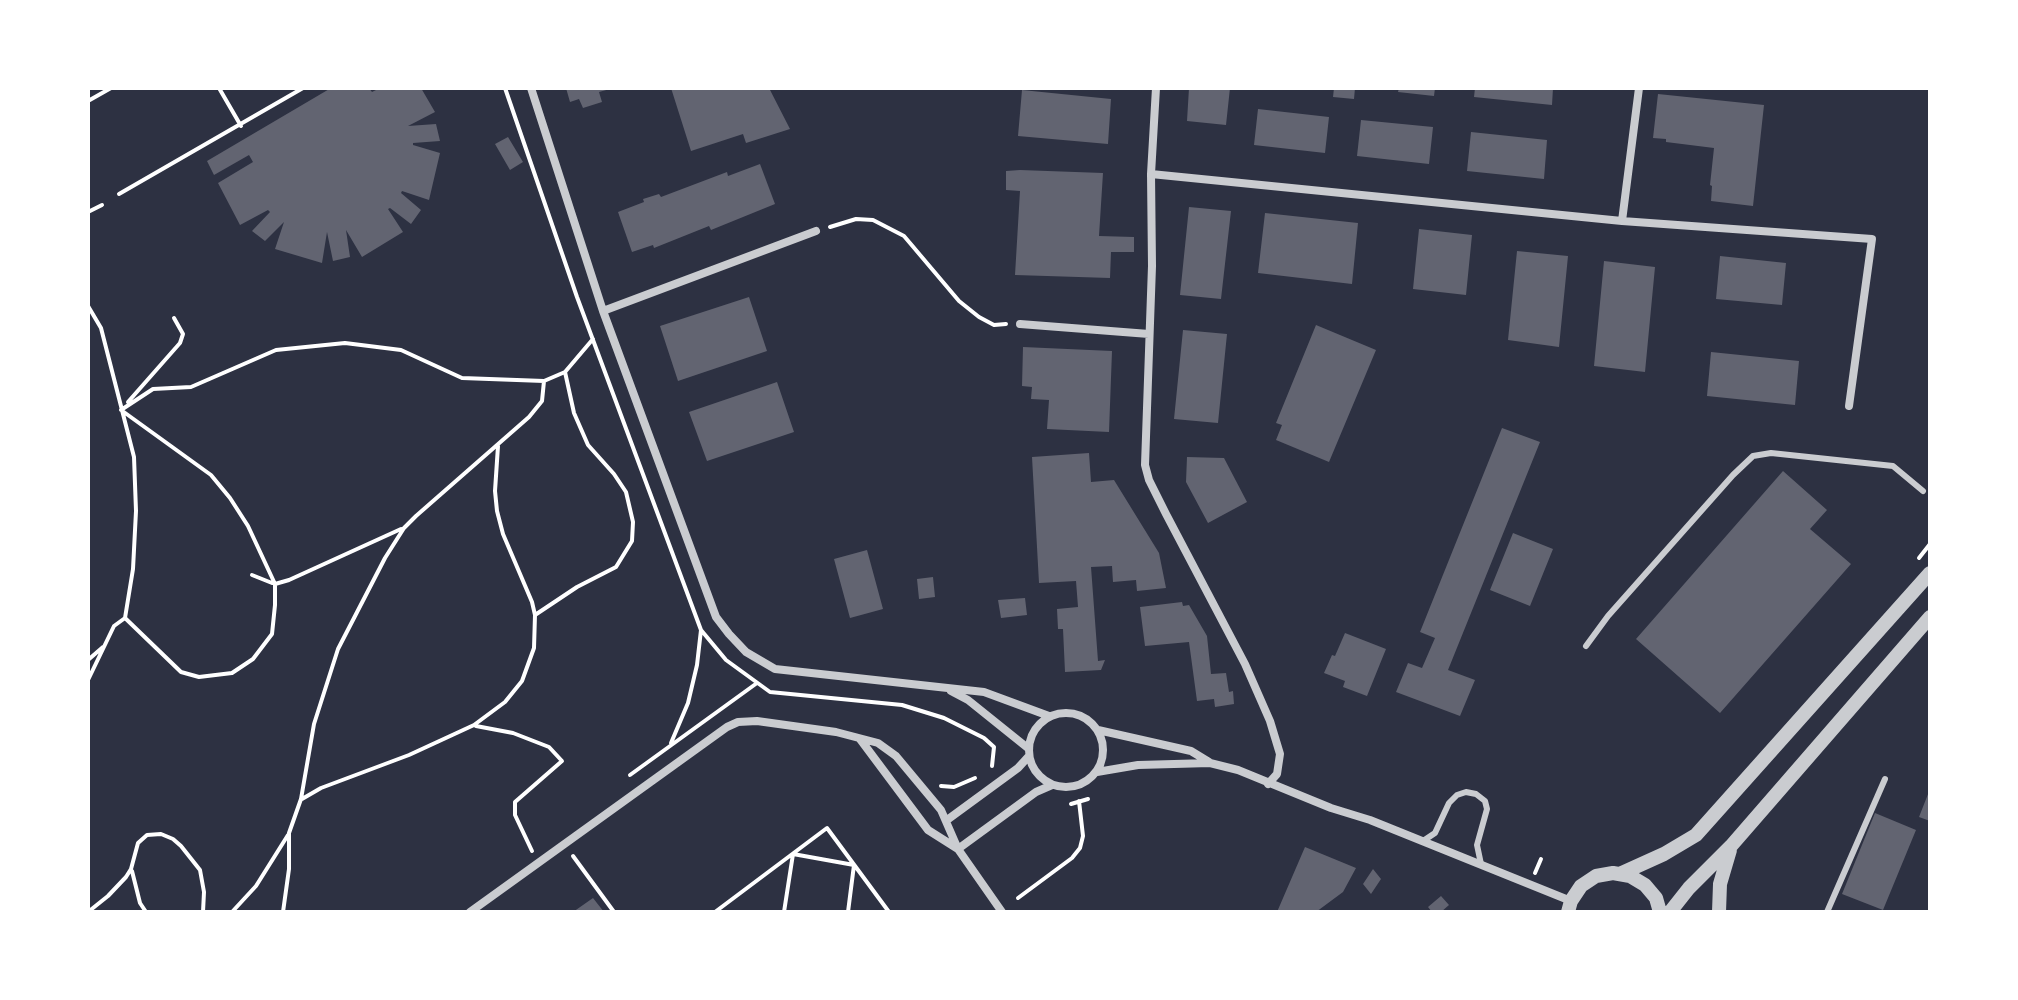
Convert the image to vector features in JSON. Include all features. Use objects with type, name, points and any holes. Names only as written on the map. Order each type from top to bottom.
[{"type":"street","points":[[531,88],[603,311],[716,617],[729,634],[746,652],[775,669],[984,692],[1049,716]]},
{"type":"street","points":[[1156,88],[1151,174],[1152,266],[1145,465],[1149,480],[1245,664],[1270,721],[1280,754],[1277,774],[1268,784]]},
{"type":"street","points":[[1622,221],[1639,88]]},
{"type":"street","points":[[1151,174],[1622,221],[1872,239],[1849,406]]},
{"type":"street","points":[[603,311],[816,231]]},
{"type":"street","points":[[1020,324],[1149,334]]},
{"type":"street","points":[[1097,772],[1159,764],[1210,763],[1238,770],[1481,864],[1570,906],[1581,886],[1596,876],[1622,873],[1696,835],[1930,573]]},
{"type":"street","points":[[1670,912],[1930,617]]},
{"type":"street","points":[[947,689],[968,700],[1029,753],[1037,774],[1052,785],[1065,788],[1088,781],[1097,772],[1104,751],[1098,730],[1088,720],[1076,714],[1049,716],[1034,730],[1029,753],[1018,768],[947,820]]},
{"type":"street","points":[[470,912],[696,748],[738,722],[757,721],[859,738],[878,743],[896,756],[947,820],[958,849],[1002,912]]},
{"type":"street","points":[[1098,730],[1191,751],[1210,763]]},
{"type":"street","points":[[859,738],[928,830],[958,849]]},
{"type":"street","points":[[958,849],[1036,792],[1052,785]]},
{"type":"street","points":[[1719,912],[1723,872],[1731,846]]},
{"type":"street","points":[[1622,873],[1645,885],[1656,898],[1660,912]]},
{"type":"lane","points":[[1586,646],[1618,604],[1753,456],[1771,453],[1893,466],[1923,491]]},
{"type":"lane","points":[[1827,912],[1885,779]]},
{"type":"lane","points":[[1423,841],[1435,833],[1449,803],[1457,795],[1466,792],[1476,794],[1485,801],[1487,809],[1477,845],[1481,864]]},
{"type":"path","points":[[88,101],[111,88]]},
{"type":"path","points":[[219,88],[241,126]]},
{"type":"path","points":[[286,88],[290,96]]},
{"type":"path","points":[[119,194],[303,88]]},
{"type":"path","points":[[505,88],[593,339],[701,630],[726,660],[770,692],[902,705],[944,718],[984,738],[994,747],[993,765],[986,771]]},
{"type":"path","points":[[88,212],[102,205]]},
{"type":"path","points":[[816,231],[856,219],[873,220],[904,236],[938,279],[979,317],[994,325],[1020,324]]},
{"type":"path","points":[[88,306],[101,328],[134,457],[136,511],[133,569],[125,618],[114,626],[88,680]]},
{"type":"path","points":[[121,410],[180,343],[183,334],[174,318]]},
{"type":"path","points":[[121,410],[153,389],[191,387],[276,350],[345,343],[401,350],[462,378],[544,381],[565,372],[593,339]]},
{"type":"path","points":[[535,615],[577,587],[616,567],[632,541],[633,522],[626,492],[588,445],[574,413],[565,372]]},
{"type":"path","points":[[232,912],[256,886],[289,833],[301,799],[314,724],[338,649],[385,558],[404,528],[456,478],[498,446],[542,401],[544,381]]},
{"type":"path","points":[[121,410],[211,475],[248,526],[275,584],[272,634],[253,659],[232,673],[199,677],[181,672],[125,618]]},
{"type":"path","points":[[301,799],[474,725],[505,702],[522,681],[534,648],[535,615],[497,511],[498,446]]},
{"type":"path","points":[[252,575],[275,584],[289,580],[404,528]]},
{"type":"path","points":[[701,630],[688,703],[671,744],[757,683]]},
{"type":"path","points":[[88,660],[105,646]]},
{"type":"path","points":[[474,725],[513,733],[549,747],[562,761],[515,802],[515,815],[526,836]]},
{"type":"path","points":[[940,786],[954,787],[978,777]]},
{"type":"path","points":[[1071,804],[1088,799]]},
{"type":"path","points":[[1018,898],[1072,858],[1080,848],[1083,836],[1079,801]]},
{"type":"path","points":[[715,912],[827,828],[889,912]]},
{"type":"path","points":[[283,912],[289,869],[289,833]]},
{"type":"path","points":[[88,912],[108,896],[131,869],[138,843],[147,835],[161,834],[173,839],[192,857],[200,870],[204,892],[203,912]]},
{"type":"path","points":[[565,844],[614,912]]},
{"type":"path","points":[[793,854],[854,865]]},
{"type":"path","points":[[784,912],[793,854]]},
{"type":"path","points":[[848,912],[854,865]]},
{"type":"path","points":[[131,869],[140,903],[146,912]]},
{"type":"building","points":[[331,88],[369,88],[372,92],[380,88],[421,88],[435,112],[408,126],[436,124],[440,141],[413,145],[440,153],[429,200],[401,193],[421,210],[411,224],[388,209],[403,232],[362,257],[346,230],[350,257],[333,261],[327,232],[322,263],[275,249],[284,222],[265,241],[252,231],[270,212],[268,210],[240,225],[218,183],[253,162],[249,155],[214,175],[207,161]]},
{"type":"building","points":[[566,88],[610,89],[599,92],[602,102],[583,108],[579,99],[570,102]]},
{"type":"building","points":[[671,88],[769,88],[790,129],[746,143],[743,134],[691,151]]},
{"type":"building","points":[[1189,88],[1230,88],[1226,125],[1187,121]]},
{"type":"building","points":[[1334,88],[1355,88],[1354,99],[1333,97]]},
{"type":"building","points":[[1399,88],[1435,88],[1434,96],[1398,92]]},
{"type":"building","points":[[1475,88],[1553,88],[1552,105],[1474,97]]},
{"type":"building","points":[[1022,90],[1111,99],[1108,144],[1018,136]]},
{"type":"building","points":[[1658,94],[1764,105],[1753,206],[1711,201],[1714,148],[1653,138]]},
{"type":"building","points":[[1258,109],[1329,117],[1325,153],[1254,145]]},
{"type":"building","points":[[1361,120],[1433,127],[1429,164],[1357,156]]},
{"type":"building","points":[[1471,132],[1547,140],[1544,179],[1467,171]]},
{"type":"building","points":[[508,137],[523,162],[510,170],[495,144]]},
{"type":"building","points":[[760,164],[775,204],[711,230],[709,226],[654,248],[653,245],[632,252],[618,212],[644,202],[643,199],[659,194],[661,197],[727,172],[728,176]]},
{"type":"building","points":[[1006,171],[1103,173],[1099,236],[1134,237],[1134,252],[1111,252],[1110,278],[1015,275],[1020,191],[1006,190]]},
{"type":"building","points":[[1189,207],[1231,211],[1221,299],[1180,295]]},
{"type":"building","points":[[1265,213],[1358,223],[1352,284],[1258,273]]},
{"type":"building","points":[[1419,229],[1472,235],[1466,295],[1413,289]]},
{"type":"building","points":[[1517,251],[1568,256],[1559,347],[1508,340]]},
{"type":"building","points":[[1720,256],[1786,263],[1782,305],[1716,299]]},
{"type":"building","points":[[1604,261],[1655,267],[1645,372],[1594,366]]},
{"type":"building","points":[[749,297],[767,351],[678,381],[660,326]]},
{"type":"building","points":[[1316,325],[1376,350],[1329,462],[1276,440],[1282,425],[1276,423]]},
{"type":"building","points":[[1183,330],[1227,334],[1218,423],[1174,419]]},
{"type":"building","points":[[1023,347],[1112,351],[1109,432],[1047,429],[1049,400],[1031,399],[1032,387],[1022,386]]},
{"type":"building","points":[[1711,352],[1799,361],[1795,405],[1707,396]]},
{"type":"building","points":[[777,382],[794,432],[707,461],[689,412]]},
{"type":"building","points":[[1502,428],[1540,442],[1448,670],[1475,680],[1460,716],[1396,692],[1408,663],[1422,668],[1435,638],[1420,632]]},
{"type":"building","points":[[1089,453],[1091,482],[1114,480],[1159,553],[1166,588],[1137,591],[1136,580],[1113,582],[1112,566],[1091,567],[1098,661],[1105,660],[1101,670],[1065,672],[1063,629],[1058,629],[1057,609],[1078,607],[1076,581],[1039,583],[1032,457]]},
{"type":"building","points":[[1187,457],[1224,458],[1247,502],[1208,523],[1186,482]]},
{"type":"building","points":[[1783,471],[1827,510],[1810,529],[1851,564],[1720,713],[1636,639]]},
{"type":"building","points":[[1513,533],[1553,549],[1530,606],[1490,590]]},
{"type":"building","points":[[867,550],[883,609],[850,618],[834,559]]},
{"type":"building","points":[[933,577],[935,597],[919,599],[917,579]]},
{"type":"building","points":[[1025,598],[1027,615],[1001,618],[998,600]]},
{"type":"building","points":[[1182,602],[1183,606],[1189,605],[1207,636],[1211,674],[1226,673],[1234,704],[1215,707],[1214,699],[1197,701],[1189,642],[1145,646],[1140,607]]},
{"type":"building","points":[[1345,633],[1386,649],[1367,696],[1343,687],[1345,681],[1324,673]]},
{"type":"building","points":[[1930,789],[1930,821],[1919,817]]},
{"type":"building","points":[[1875,813],[1916,830],[1883,910],[1842,894]]},
{"type":"building","points":[[1305,847],[1356,868],[1343,892],[1316,912],[1277,912]]},
{"type":"building","points":[[1373,869],[1381,879],[1371,894],[1363,884]]},
{"type":"building","points":[[1441,896],[1449,905],[1441,912],[1432,912],[1428,907]]},
{"type":"building","points":[[593,898],[604,912],[573,912]]}]
